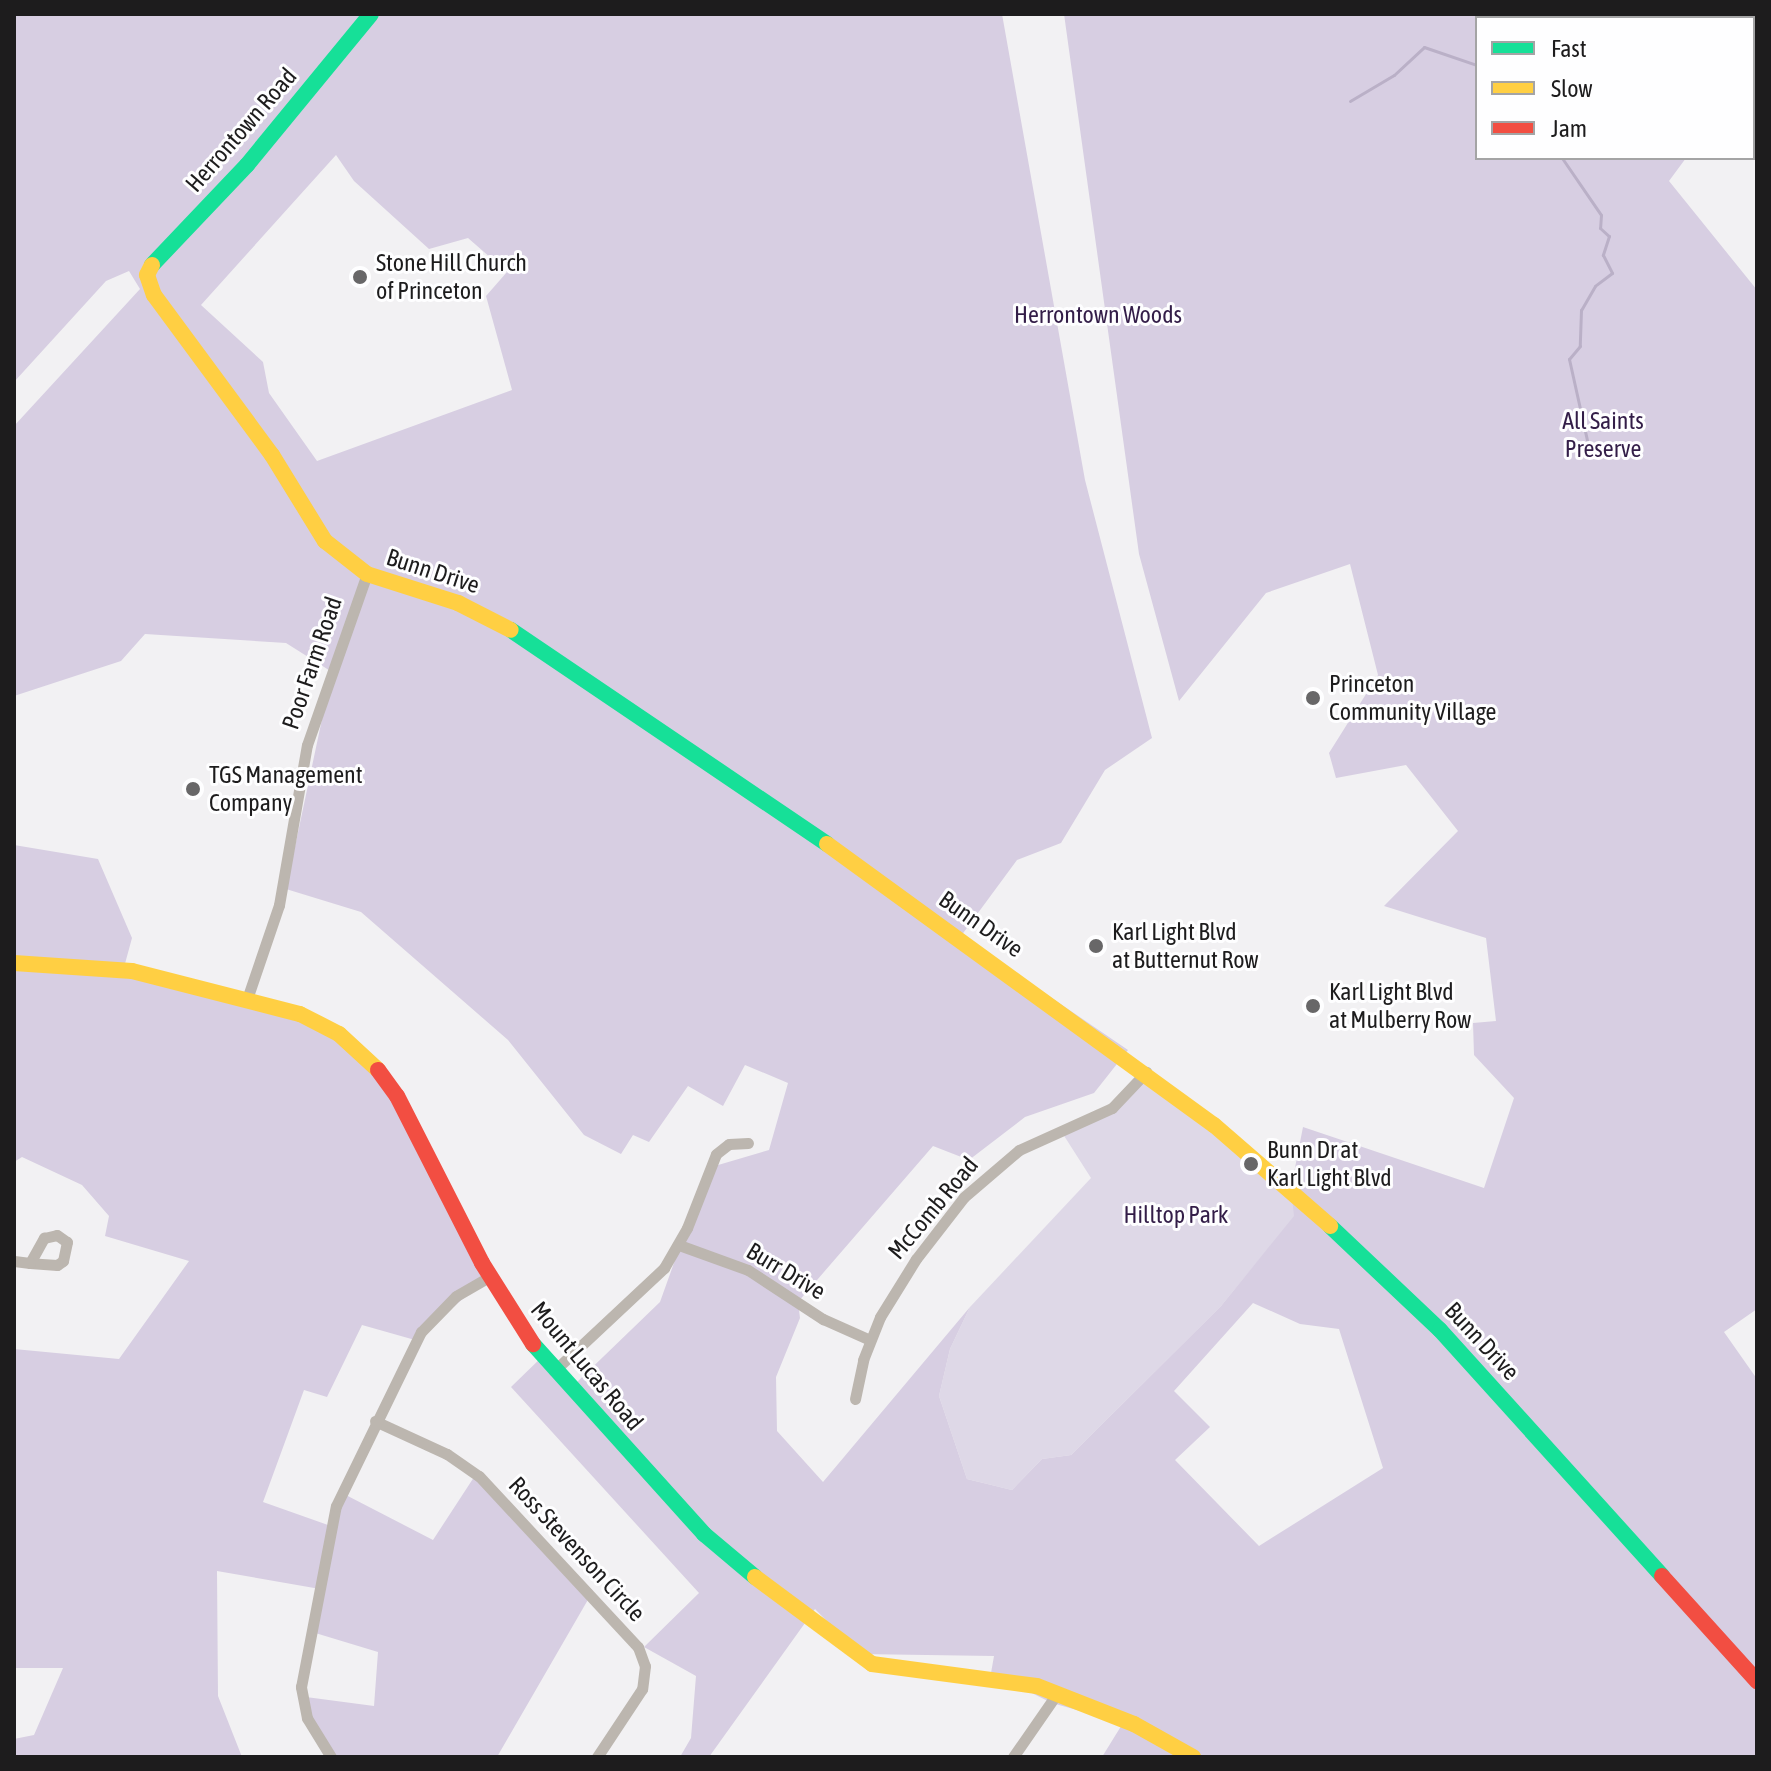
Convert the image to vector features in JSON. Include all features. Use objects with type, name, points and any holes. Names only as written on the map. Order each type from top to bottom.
[{"type":"street","name":"Herrontown Road","points":[[147,275],[150,263],[247,165],[371,14]]},
{"type":"street","name":"Bunn Drive","points":[[147,275],[154,295],[272,455],[313,525],[335,551],[367,574],[458,603],[520,634],[792,819],[1146,1072],[1297,1195],[1430,1320],[1757,1681]]},
{"type":"street","name":"Poor Farm Road","points":[[247,999],[279,905],[307,745],[367,574]]},
{"type":"street","name":"Mount Lucas Road","points":[[14,963],[100,965],[247,999],[321,1024],[372,1063],[397,1096],[490,1276],[554,1371],[704,1534],[858,1657],[886,1669],[1012,1681],[1058,1692],[1193,1757]]},
{"type":"street","name":"McComb Road","points":[[855,1399],[870,1340],[916,1259],[981,1180],[1019,1150],[1112,1108],[1146,1072]]},
{"type":"street","points":[[554,1371],[650,1284],[679,1245],[716,1154],[729,1144],[748,1143]]},
{"type":"street","name":"Burr Drive","points":[[679,1245],[748,1270],[800,1306],[870,1340]]},
{"type":"street","points":[[14,1261],[30,1263]]},
{"type":"street","points":[[331,1757],[307,1718],[302,1672],[336,1506],[421,1332],[456,1296],[490,1276]]},
{"type":"street","name":"Ross Stevenson Circle","points":[[375,1421],[447,1454],[479,1476],[638,1647],[645,1666],[642,1689],[597,1757]]},
{"type":"street","points":[[1013,1757],[1058,1692]]},
{"type":"green space","name":"All Saints Preserve","points":[[14,14],[1002,14],[1085,480],[1152,738],[1105,770],[1061,843],[1017,860],[961,936],[1128,1050],[1094,1093],[1025,1117],[969,1160],[933,1146],[798,1302],[800,1318],[776,1377],[777,1431],[823,1482],[970,1307],[950,1349],[939,1396],[967,1479],[1012,1490],[1042,1459],[1071,1455],[1221,1306],[1294,1216],[1291,1188],[1303,1127],[1484,1188],[1514,1098],[1474,1055],[1473,1023],[1496,1021],[1486,938],[1384,906],[1458,831],[1406,765],[1336,778],[1329,753],[1378,675],[1350,564],[1266,593],[1179,701],[1139,554],[1064,14],[1757,14],[1757,158],[1755,16],[1475,16],[1475,160],[1685,160],[1669,181],[1757,290],[1757,1309],[1724,1332],[1757,1379],[1757,1757],[1102,1757],[1123,1723],[1052,1703],[991,1673],[994,1656],[859,1654],[815,1609],[709,1757],[680,1757],[691,1738],[696,1676],[644,1647],[699,1593],[511,1387],[547,1352],[575,1384],[660,1302],[708,1168],[769,1150],[788,1083],[745,1065],[723,1106],[688,1086],[649,1142],[633,1135],[621,1154],[584,1135],[508,1040],[361,912],[286,889],[332,672],[286,643],[145,634],[121,661],[14,696],[14,426],[140,289],[129,271],[106,281],[14,382]],"holes":[[[336,155],[354,181],[429,249],[468,238],[507,272],[486,296],[512,390],[317,461],[269,393],[263,362],[201,305]],[[1253,1303],[1300,1324],[1339,1329],[1383,1468],[1259,1546],[1175,1460],[1210,1427],[1174,1391]]]},
{"type":"green space","points":[[14,845],[98,859],[132,938],[123,971],[322,1026],[376,1068],[494,1272],[415,1340],[362,1325],[327,1397],[304,1390],[263,1502],[328,1525],[342,1493],[433,1540],[478,1471],[593,1591],[497,1757],[336,1757],[314,1724],[306,1697],[374,1706],[378,1652],[312,1632],[320,1589],[217,1571],[218,1696],[242,1757],[14,1757],[14,1739],[34,1735],[63,1668],[14,1668],[14,1349],[119,1359],[189,1261],[105,1236],[109,1216],[82,1185],[22,1157],[14,1162]]},
{"type":"green space","name":"Hilltop Park","points":[[1146,1072],[1291,1188],[1295,1216],[1221,1306],[1071,1455],[1042,1459],[1012,1490],[967,1479],[939,1396],[950,1349],[970,1307],[1091,1178],[1061,1131],[1098,1117]]},
{"type":"waterway","points":[[1350,101],[1394,75],[1424,47],[1475,64]]},
{"type":"waterway","points":[[1563,160],[1601,215],[1600,228],[1609,236],[1603,255],[1612,273],[1595,286],[1581,310],[1580,346],[1569,359],[1588,445],[1596,451]]},
{"type":"traffic: fast","points":[[152,265],[247,165],[371,14]]},
{"type":"traffic: fast","points":[[511,630],[827,844]]},
{"type":"traffic: fast","points":[[1330,1226],[1440,1330],[1662,1576]]},
{"type":"traffic: fast","points":[[533,1344],[704,1534],[755,1577]]},
{"type":"traffic: slow","points":[[152,265],[147,275],[154,295],[272,455],[325,541],[367,574],[458,603],[511,630]]},
{"type":"traffic: slow","points":[[827,844],[1214,1125],[1330,1226]]},
{"type":"traffic: slow","points":[[14,963],[132,971],[300,1014],[339,1034],[378,1070]]},
{"type":"traffic: slow","points":[[755,1577],[872,1664],[1037,1686],[1134,1724],[1193,1757]]},
{"type":"traffic: jam","points":[[378,1070],[397,1096],[482,1263],[533,1344]]},
{"type":"traffic: jam","points":[[1662,1576],[1757,1681]]},
{"type":"place","name":"Stone Hill Church of Princeton","points":[[360,277]]},
{"type":"place","name":"Princeton Community Village","points":[[1313,698]]},
{"type":"place","name":"TGS Management Company","points":[[193,789]]},
{"type":"place","name":"Karl Light Blvd at Butternut Row","points":[[1096,946]]},
{"type":"place","name":"Karl Light Blvd at Mulberry Row","points":[[1313,1006]]},
{"type":"place","name":"Bunn Dr at Karl Light Blvd","points":[[1251,1164]]},
{"type":"park label","name":"Herrontown Woods","points":[[1098,315]]}]
